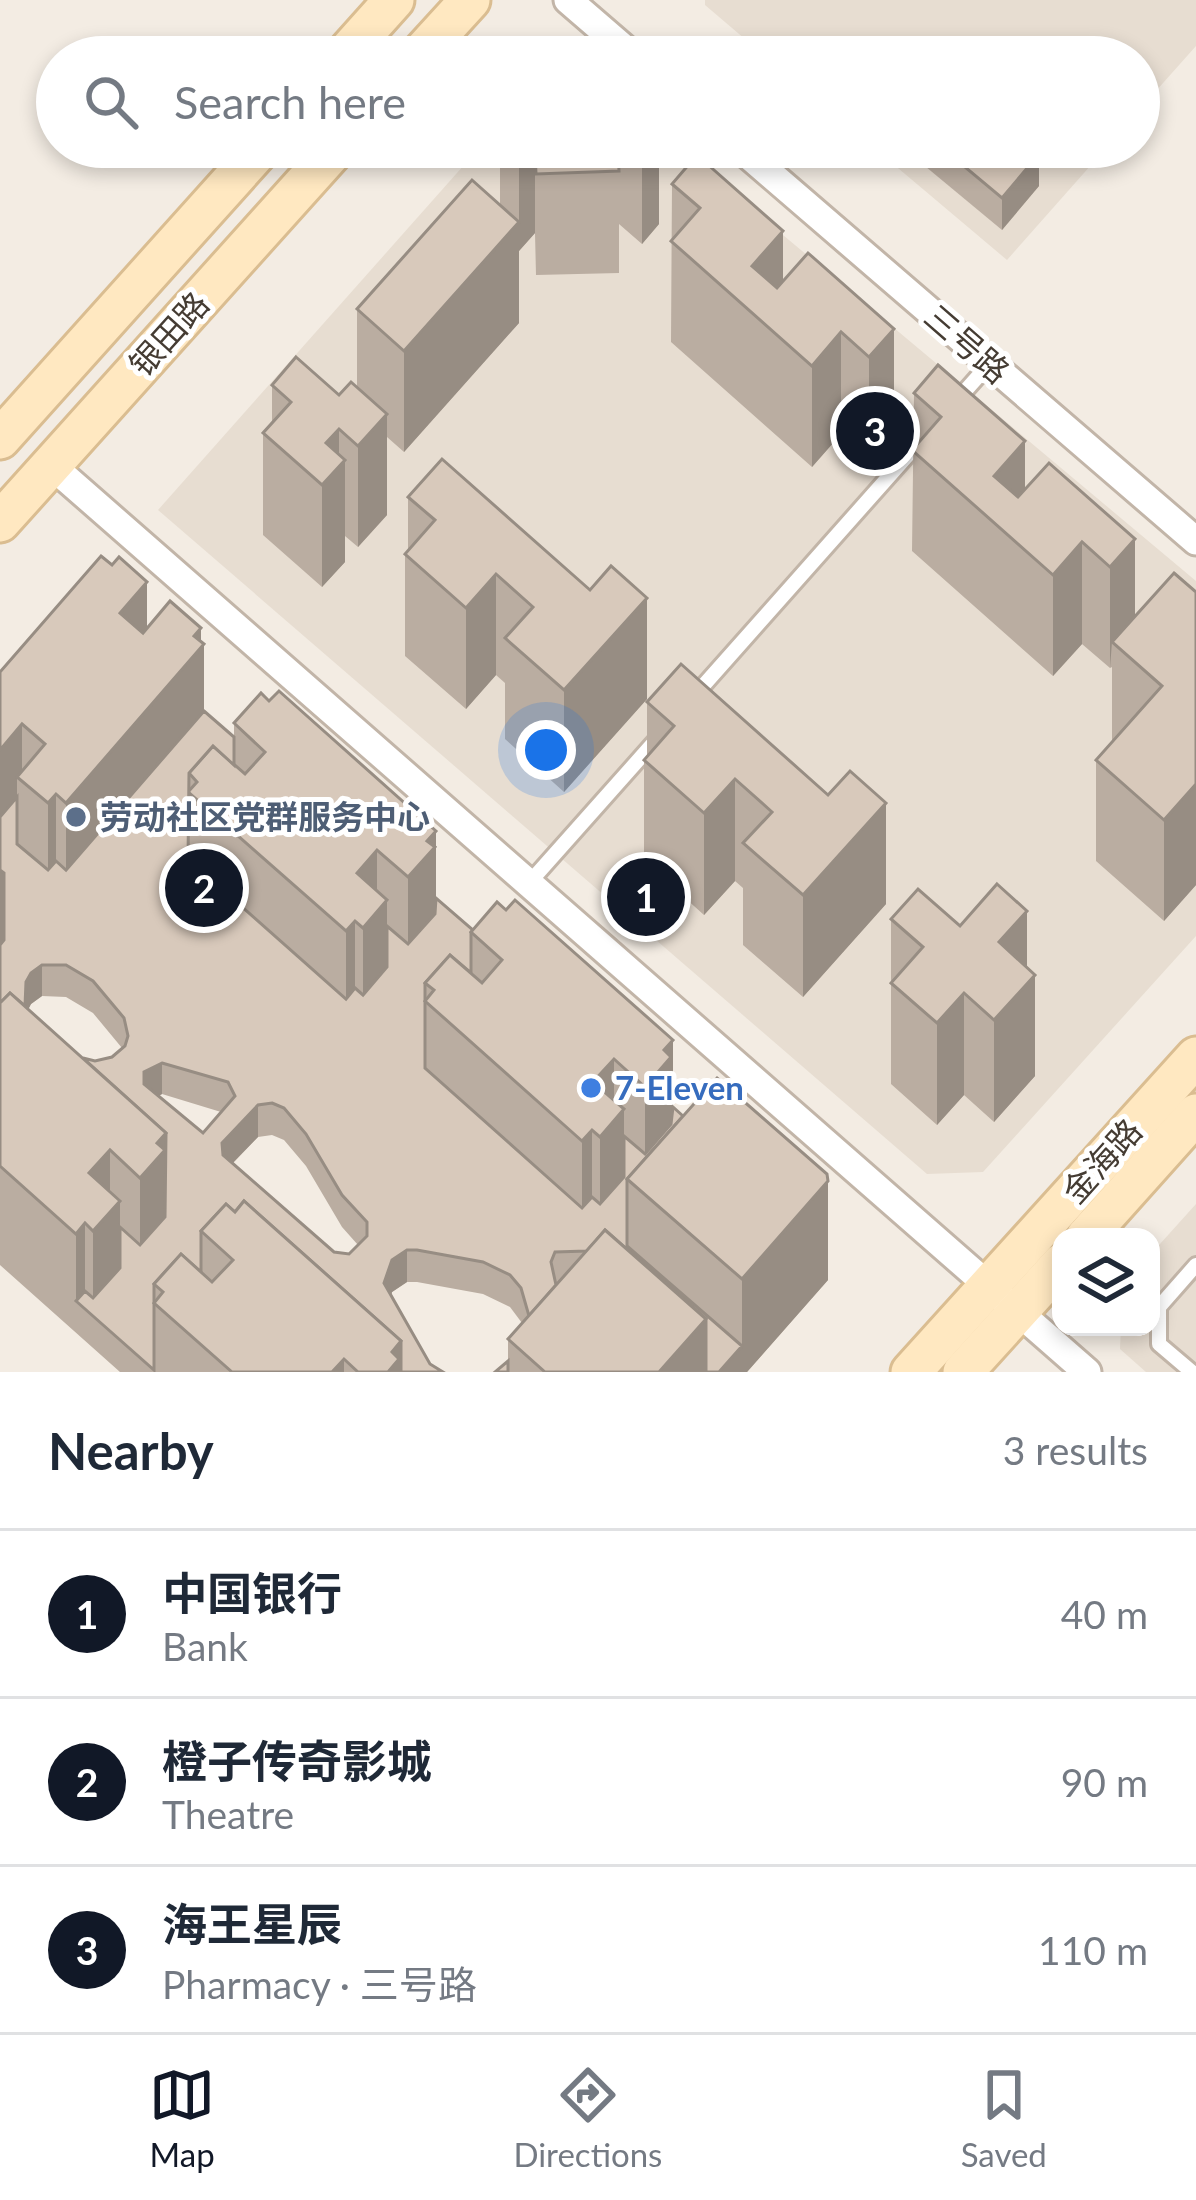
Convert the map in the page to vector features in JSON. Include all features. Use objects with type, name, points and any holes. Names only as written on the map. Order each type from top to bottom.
[{"type":"street","points":[[362,36],[394,0]]},
{"type":"street","points":[[437,36],[470,0]]},
{"type":"street","points":[[568,0],[610,36]]},
{"type":"street","name":"银田路","points":[[2,434],[243,168]]},
{"type":"street","name":"银田路","points":[[0,522],[319,168]]},
{"type":"street","name":"三号路","points":[[763,168],[1196,541]]},
{"type":"street","points":[[51,465],[1087,1372]]},
{"type":"street","name":"金海路","points":[[911,1372],[1196,1058]]},
{"type":"street","name":"金海路","points":[[1093,1228],[1196,1114]]},
{"type":"street","points":[[963,1372],[1052,1274]]},
{"type":"lane","points":[[688,704],[990,363]]},
{"type":"lane","points":[[529,883],[672,722]]},
{"type":"lane","points":[[1192,1372],[1160,1344],[1159,1307],[1196,1265]]},
{"type":"shaded area","points":[[705,0],[1196,0],[1196,46],[1160,86],[1160,36],[741,36]]},
{"type":"shaded area","points":[[461,168],[703,168],[1196,581],[1196,936],[983,1172],[927,1174],[158,510]]},
{"type":"shaded area","points":[[898,168],[1088,168],[1007,260]]},
{"type":"shaded area","points":[[1196,1204],[1196,1372],[1146,1372],[1120,1349],[1121,1336],[1160,1336],[1160,1244]]},
{"type":"building","points":[[536,168],[619,168],[619,171],[536,174]]},
{"type":"building","points":[[686,168],[712,168],[783,231],[752,266],[777,288],[808,253],[894,329],[869,357],[841,332],[812,366],[671,241],[700,208],[672,184]]},
{"type":"building","points":[[966,168],[1027,168],[1002,198]]},
{"type":"building","points":[[472,180],[519,222],[404,351],[357,309]]},
{"type":"building","points":[[296,357],[339,395],[351,382],[387,414],[358,446],[339,429],[326,443],[345,460],[322,485],[263,433],[291,402],[272,385]]},
{"type":"building","points":[[938,365],[1025,441],[994,476],[1018,497],[1049,463],[1135,539],[1110,567],[1082,542],[1053,575],[912,450],[941,417],[914,393]]},
{"type":"building","points":[[442,459],[590,590],[611,566],[647,598],[564,690],[505,638],[533,607],[496,574],[466,608],[405,554],[435,520],[408,497]]},
{"type":"building","points":[[101,556],[112,565],[119,557],[147,582],[120,613],[143,633],[170,601],[201,628],[194,636],[204,644],[66,803],[56,794],[48,803],[17,777],[45,744],[22,724],[0,750],[0,672]]},
{"type":"building","points":[[1174,573],[1196,592],[1196,784],[1164,820],[1096,760],[1162,686],[1112,642]]},
{"type":"building","points":[[681,664],[828,795],[850,771],[886,803],[803,895],[743,843],[772,812],[735,779],[704,813],[644,760],[674,726],[647,702]]},
{"type":"building","points":[[279,691],[436,831],[427,841],[435,847],[408,877],[377,850],[357,873],[387,900],[363,928],[355,921],[346,931],[188,792],[197,782],[189,773],[213,746],[245,774],[265,752],[234,723],[261,693],[269,701]]},
{"type":"building","points":[[204,711],[234,737],[234,765],[213,746],[189,773],[188,859],[346,999],[355,988],[363,995],[387,967],[387,926],[408,944],[435,914],[436,898],[473,930],[471,973],[450,955],[425,983],[425,1068],[582,1208],[592,1197],[600,1204],[624,1177],[624,1136],[645,1154],[671,1124],[673,1107],[683,1116],[627,1179],[627,1246],[742,1346],[719,1372],[706,1372],[706,1319],[605,1230],[587,1251],[555,1252],[551,1262],[556,1285],[529,1316],[521,1288],[510,1275],[483,1262],[417,1250],[407,1250],[392,1260],[384,1283],[430,1364],[443,1372],[401,1372],[401,1341],[244,1201],[235,1212],[226,1204],[201,1231],[201,1272],[181,1254],[154,1284],[154,1370],[76,1301],[85,1291],[93,1298],[120,1268],[120,1227],[140,1245],[165,1217],[166,1133],[83,1058],[112,1057],[125,1046],[124,1018],[93,981],[66,965],[42,965],[31,973],[25,1006],[10,993],[0,1003],[4,873],[0,870],[0,817],[17,797],[17,844],[48,870],[56,861],[66,870]],"holes":[[[162,1063],[228,1082],[235,1096],[203,1133],[144,1084],[144,1072]],[[258,1105],[284,1108],[306,1134],[342,1195],[367,1222],[367,1236],[349,1254],[334,1252],[223,1155],[222,1143]]]},
{"type":"building","points":[[997,884],[1027,911],[999,942],[1035,975],[994,1020],[964,993],[937,1023],[891,983],[923,947],[891,919],[918,889],[960,926]]},
{"type":"building","points":[[515,900],[673,1040],[664,1050],[671,1057],[645,1087],[614,1059],[593,1082],[624,1109],[600,1137],[592,1130],[582,1141],[425,1001],[434,990],[425,983],[450,955],[482,983],[502,960],[471,932],[497,902],[506,910]]},
{"type":"building","points":[[10,993],[166,1133],[157,1143],[165,1150],[140,1178],[110,1150],[89,1173],[120,1201],[93,1231],[85,1223],[76,1234],[0,1166],[0,1003]]},
{"type":"building","points":[[717,1078],[827,1174],[828,1181],[742,1279],[627,1179]]},
{"type":"building","points":[[244,1201],[401,1341],[392,1352],[399,1359],[388,1372],[358,1372],[344,1359],[332,1372],[232,1372],[154,1303],[163,1292],[154,1284],[181,1254],[212,1282],[233,1260],[201,1231],[226,1204],[235,1212]]},
{"type":"building","points":[[605,1230],[706,1319],[659,1372],[545,1372],[508,1339]]},
{"type":"place","name":"海王星辰","points":[[875,431]]},
{"type":"place","name":"劳动社区党群服务中心","points":[[76,817]]},
{"type":"place","name":"橙子传奇影城","points":[[204,888]]},
{"type":"place","name":"中国银行","points":[[646,897]]},
{"type":"place","name":"7-Eleven","points":[[591,1088]]}]
